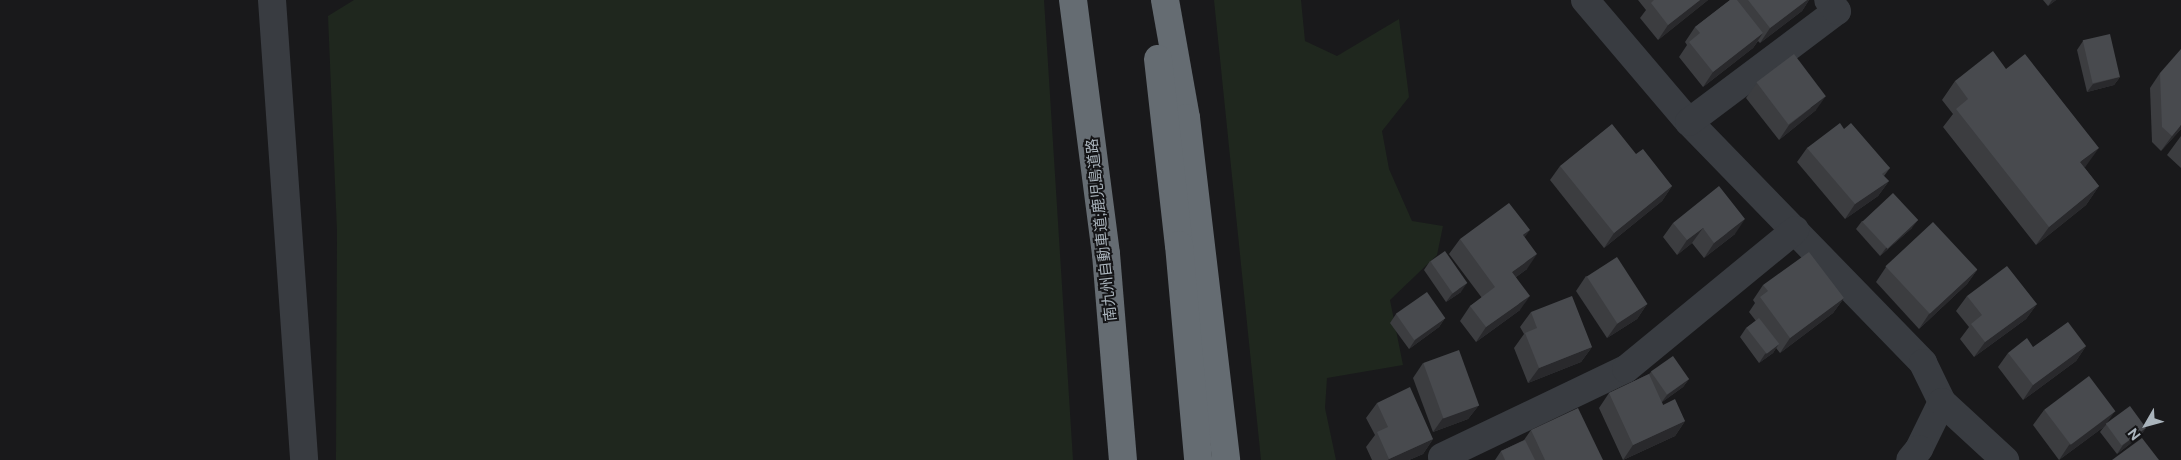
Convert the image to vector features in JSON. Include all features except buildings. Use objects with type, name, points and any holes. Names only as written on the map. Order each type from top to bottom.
[{"type":"highway","name":"南九州自動車道;鹿児島道路","points":[[1072,0],[1106,254],[1123,460]]},
{"type":"highway","points":[[1151,0],[1180,245],[1198,460]]},
{"type":"highway","points":[[1164,0],[1186,118],[1226,460]]},
{"type":"street","points":[[272,0],[304,460]]},
{"type":"street","points":[[1585,0],[1689,122],[1923,363],[1942,402],[2005,460]]},
{"type":"street","points":[[1689,122],[1837,11],[1828,0]]},
{"type":"street","points":[[1442,457],[1626,369],[1795,230]]},
{"type":"street","points":[[1910,460],[1919,449],[1942,402]]},
{"type":"shaded area","points":[[354,0],[1044,0],[1073,460],[336,460],[337,231],[328,16]]},
{"type":"shaded area","points":[[1214,0],[1301,0],[1305,41],[1337,56],[1399,19],[1409,97],[1382,131],[1389,169],[1412,221],[1443,226],[1437,255],[1390,300],[1403,365],[1327,378],[1325,408],[1336,460],[1261,460]]}]
